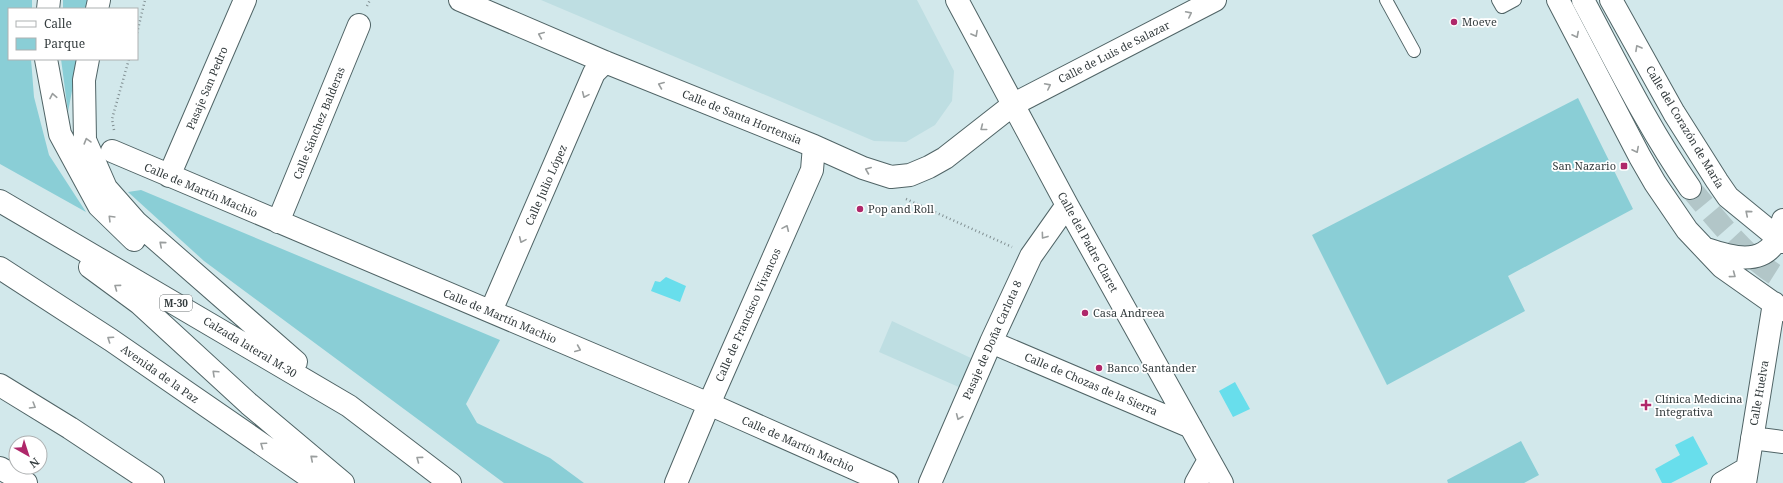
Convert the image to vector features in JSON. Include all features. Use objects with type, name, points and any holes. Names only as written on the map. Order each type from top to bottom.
[{"type":"main road","name":"Pasaje San Pedro","points":[[169,176],[245,0]]},
{"type":"main road","name":"Calle de Santa Hortensia","points":[[460,0],[605,62],[814,146],[877,174],[891,177],[910,175],[945,158],[1014,104]]},
{"type":"main road","name":"Calle del Padre Claret","points":[[957,0],[1067,205],[1222,483]]},
{"type":"main road","name":"Calle de Luis de Salazar","points":[[1014,104],[1215,0]]},
{"type":"main road","name":"Calle del Corazón de María","points":[[1558,0],[1655,184],[1687,230],[1733,275],[1779,307]]},
{"type":"main road","points":[[1583,0],[1643,113],[1690,188]]},
{"type":"main road","name":"Calle del Corazón de María","points":[[1611,0],[1674,113],[1716,181],[1728,197],[1781,233],[1769,249],[1759,255],[1749,258],[1726,256],[1704,248]]},
{"type":"main road","name":"Calle Sánchez Balderas","points":[[278,222],[359,25]]},
{"type":"main road","points":[[46,60],[60,134],[99,206],[126,233],[196,291],[264,335]]},
{"type":"main road","points":[[88,60],[84,80],[85,140],[106,188],[136,222],[264,335],[349,406]]},
{"type":"main road","name":"Calle Julio López","points":[[491,311],[594,74],[605,62]]},
{"type":"main road","name":"Calle de Francisco Vivancos","points":[[676,483],[709,404],[812,170],[814,146]]},
{"type":"main road","name":"Calle de Martín Machio","points":[[113,152],[709,404],[887,483]]},
{"type":"main road","points":[[0,201],[139,303],[248,404],[343,483]]},
{"type":"main road","name":"Calzada lateral M-30","points":[[0,201],[349,406],[450,483]]},
{"type":"main road","name":"Pasaje de Doña Carlota 8","points":[[930,483],[991,342],[1031,256],[1067,205]]},
{"type":"main road","name":"Avenida de la Paz","points":[[0,268],[111,340],[318,483]]},
{"type":"main road","name":"Calle Huelva","points":[[1745,476],[1779,307]]},
{"type":"main road","name":"Calle de Chozas de la Sierra","points":[[991,342],[1191,427]]},
{"type":"main road","points":[[0,386],[70,428],[153,483]]},
{"type":"main road","points":[[1752,438],[1783,442]]},
{"type":"main road","points":[[1196,483],[1209,460]]},
{"type":"main road","points":[[0,468],[26,483]]},
{"type":"main road","points":[[1722,483],[1745,476]]},
{"type":"lane","points":[[1386,0],[1414,51]]},
{"type":"lane","points":[[1498,0],[1502,7],[1515,0]]},
{"type":"path","points":[[138,29],[145,0]]},
{"type":"path","points":[[113,152],[112,118],[129,60]]},
{"type":"path","points":[[906,198],[1031,256]]},
{"type":"shaded area","points":[[541,0],[917,0],[954,71],[952,101],[935,125],[906,142],[874,141]]},
{"type":"shaded area","points":[[666,277],[686,286],[680,302],[651,291],[655,281],[660,282]]},
{"type":"shaded area","points":[[892,321],[973,359],[961,388],[879,352]]},
{"type":"shaded area","points":[[1235,382],[1250,409],[1233,417],[1219,391]]},
{"type":"shaded area","points":[[1693,436],[1708,464],[1671,483],[1662,483],[1655,469],[1680,455],[1675,445]]},
{"type":"green space","points":[[0,0],[32,0],[32,8],[8,8],[8,60],[31,60],[34,97],[49,155],[86,212],[0,164]]},
{"type":"green space","points":[[63,0],[88,0],[87,8],[63,8]]},
{"type":"green space","points":[[61,60],[78,60],[68,112]]},
{"type":"green space","points":[[1578,98],[1633,209],[1508,276],[1525,311],[1387,385],[1312,235]]},
{"type":"green space","points":[[141,190],[500,340],[466,404],[477,423],[550,458],[584,483],[504,483],[204,261],[128,192]]},
{"type":"green space","points":[[1521,441],[1539,475],[1524,483],[1448,483],[1447,480]]},
{"type":"tunnel","points":[[1690,188],[1746,251],[1771,272],[1783,279]]},
{"type":"place","name":"Moeve","points":[[1454,22]]},
{"type":"place","name":"San Nazario","points":[[1624,166]]},
{"type":"place","name":"Pop and Roll","points":[[860,209]]},
{"type":"place","name":"Casa Andreea","points":[[1085,313]]},
{"type":"place","name":"Banco Santander","points":[[1099,368]]},
{"type":"place","name":"Clínica Medicina Integrativa","points":[[1646,405]]}]
